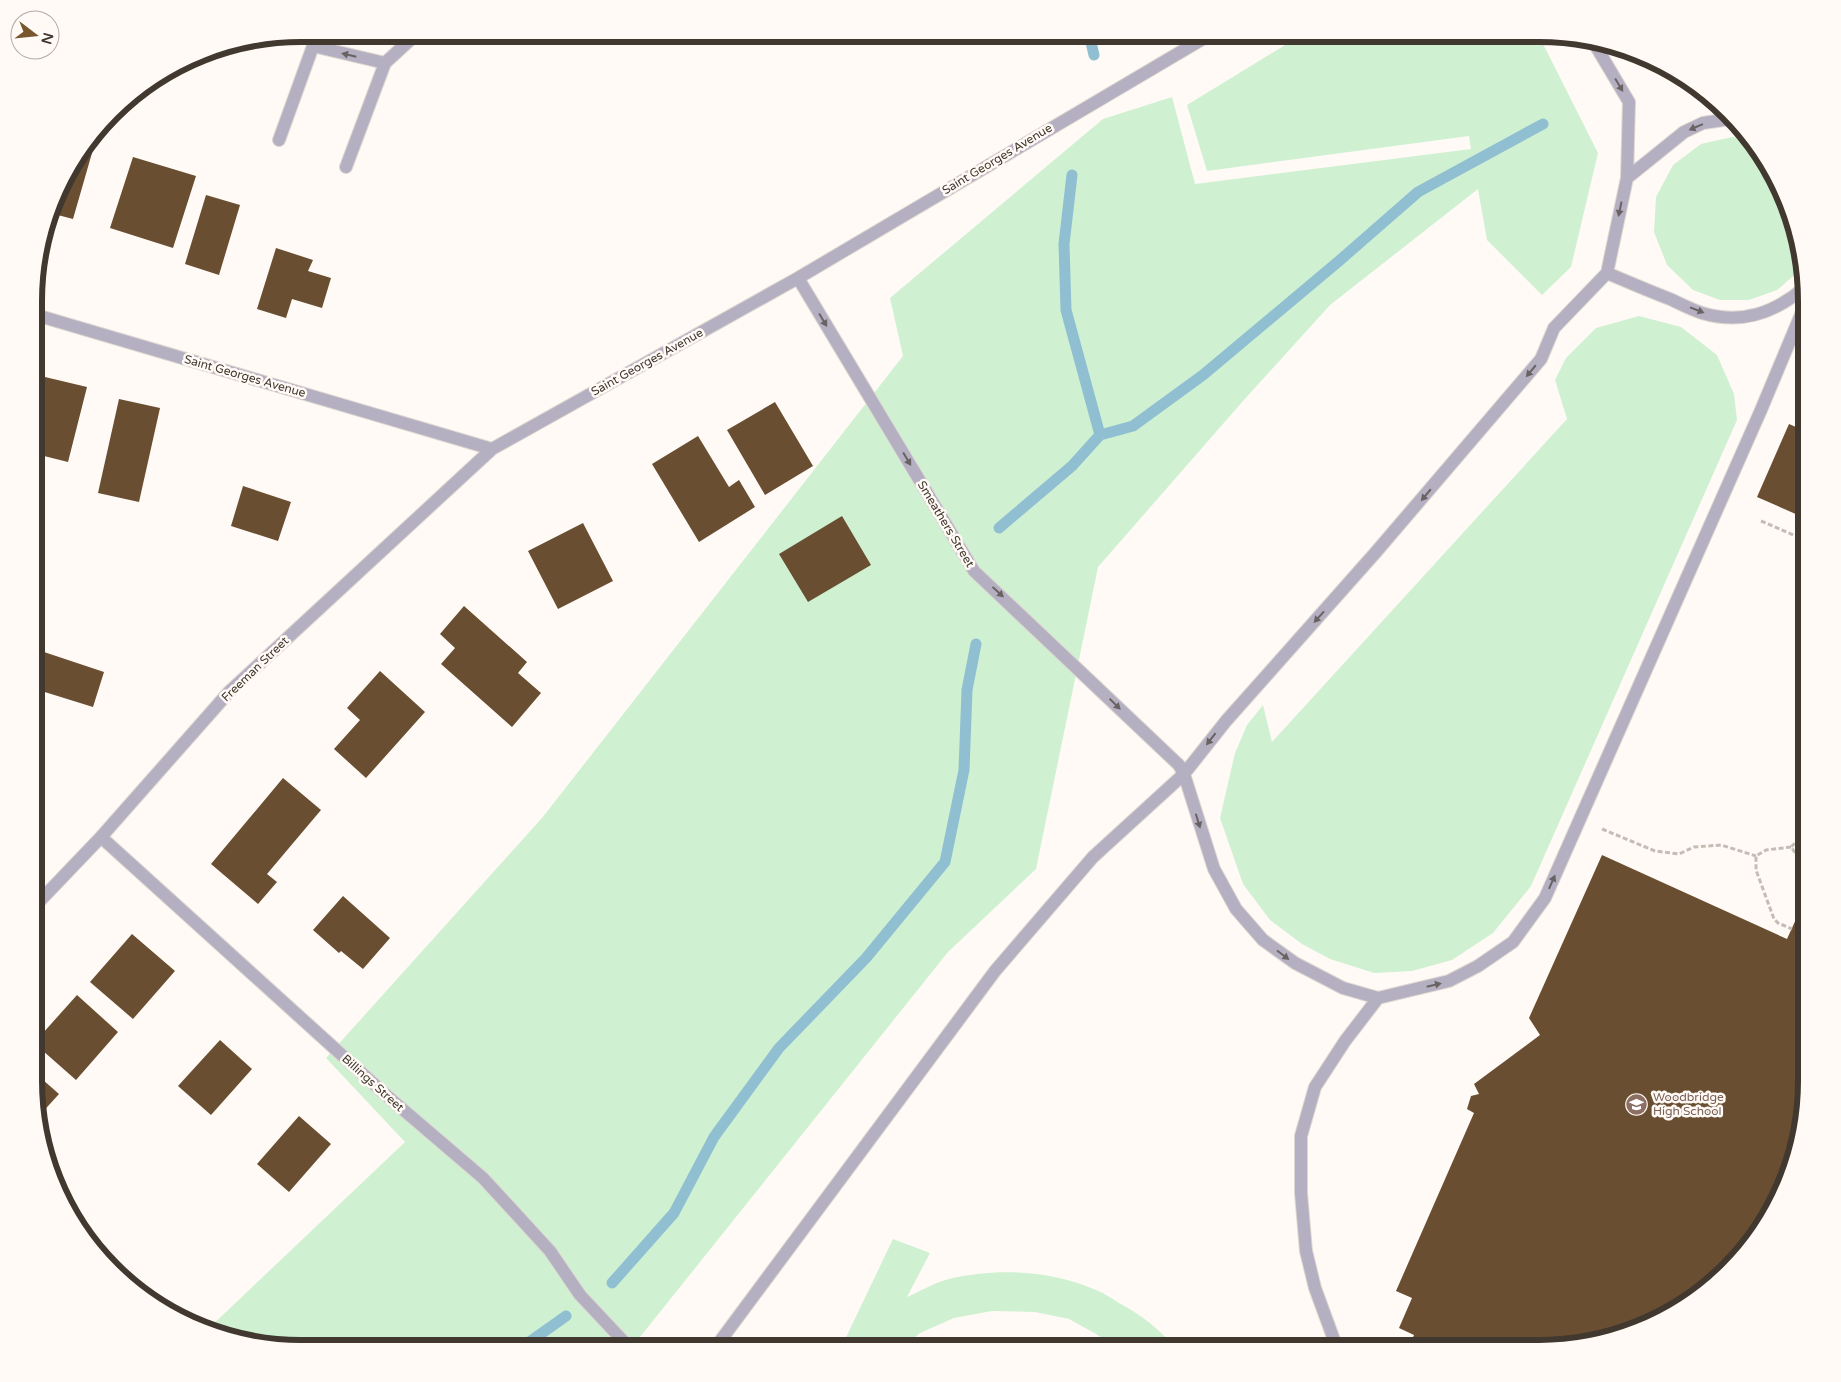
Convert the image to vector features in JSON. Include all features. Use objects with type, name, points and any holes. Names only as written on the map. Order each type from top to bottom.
[{"type":"street","points":[[279,140],[311,42]]},
{"type":"street","points":[[318,42],[385,64]]},
{"type":"street","points":[[346,167],[385,64],[408,42]]},
{"type":"street","name":"Saint Georges Avenue","points":[[42,317],[492,449],[798,278],[1197,42]]},
{"type":"street","points":[[721,1340],[995,971],[1093,857],[1184,774],[1226,721],[1376,552],[1541,359],[1554,328],[1606,273],[1627,178],[1629,102],[1597,49]]},
{"type":"street","points":[[1627,178],[1684,132],[1703,124],[1725,120]]},
{"type":"street","points":[[1606,273],[1702,313],[1725,317],[1748,317],[1770,311],[1790,301],[1798,294]]},
{"type":"street","name":"Smeathers Street","points":[[798,278],[974,570],[1179,765],[1184,774]]},
{"type":"street","points":[[1184,774],[1214,868],[1236,910],[1263,940],[1295,964],[1343,988],[1378,998],[1449,981],[1478,966],[1513,942],[1545,898],[1753,428],[1798,321]]},
{"type":"street","name":"Freeman Street","points":[[42,899],[100,837],[229,692],[492,449]]},
{"type":"street","name":"Billings Street","points":[[100,837],[386,1095],[483,1178],[550,1251],[580,1295],[622,1340]]},
{"type":"street","points":[[1334,1340],[1315,1288],[1306,1251],[1301,1193],[1301,1136],[1315,1087],[1345,1041],[1378,998]]},
{"type":"path","points":[[1760,520],[1798,537]]},
{"type":"path","points":[[1579,820],[1655,851],[1679,854],[1694,847],[1722,845],[1756,856],[1766,850],[1791,847],[1798,840]]},
{"type":"path","points":[[1791,847],[1798,857]]},
{"type":"path","points":[[1756,856],[1756,870],[1774,918],[1778,923],[1792,929]]},
{"type":"green space","points":[[1290,42],[1542,42],[1598,153],[1571,267],[1542,295],[1487,240],[1478,189],[1330,305],[1098,567],[1036,869],[948,952],[639,1340],[302,1340],[251,1335],[213,1324],[405,1142],[326,1058],[542,818],[903,356],[890,298],[1103,119],[1172,97],[1195,184],[1471,149],[1469,136],[1207,171],[1187,105]]},
{"type":"green space","points":[[1732,137],[1740,138],[1755,158],[1772,187],[1790,235],[1797,273],[1777,290],[1749,300],[1720,300],[1693,290],[1667,265],[1654,232],[1656,197],[1673,165],[1701,144]]},
{"type":"green space","points":[[1639,316],[1681,327],[1717,355],[1734,394],[1737,420],[1531,886],[1493,933],[1452,960],[1412,971],[1374,973],[1330,959],[1302,944],[1270,920],[1243,884],[1220,818],[1235,753],[1247,725],[1263,705],[1272,742],[1567,419],[1555,380],[1566,358],[1596,328]]},
{"type":"green space","points":[[893,1239],[930,1253],[907,1297],[938,1282],[967,1275],[1004,1272],[1061,1278],[1099,1291],[1142,1317],[1168,1340],[1105,1340],[1069,1319],[1035,1312],[992,1311],[954,1318],[920,1333],[912,1340],[845,1340]]},
{"type":"building","points":[[90,152],[92,153],[73,219],[58,215],[77,172]]},
{"type":"building","points":[[133,157],[196,176],[173,248],[110,228]]},
{"type":"building","points":[[206,195],[240,205],[219,275],[185,264]]},
{"type":"building","points":[[276,248],[313,260],[308,271],[331,278],[322,308],[292,299],[286,318],[257,309]]},
{"type":"building","points":[[45,377],[87,387],[68,462],[42,456],[42,389]]},
{"type":"building","points":[[119,399],[160,408],[139,502],[98,493]]},
{"type":"building","points":[[775,402],[813,466],[765,495],[727,430]]},
{"type":"building","points":[[1789,424],[1798,428],[1798,515],[1757,497]]},
{"type":"building","points":[[698,436],[729,487],[739,480],[755,507],[699,542],[652,464]]},
{"type":"building","points":[[243,486],[291,502],[278,541],[231,526]]},
{"type":"building","points":[[842,516],[871,565],[808,602],[779,554]]},
{"type":"building","points":[[583,523],[613,581],[558,609],[528,551]]},
{"type":"building","points":[[464,606],[527,662],[518,673],[541,693],[512,727],[441,664],[455,648],[440,634]]},
{"type":"building","points":[[42,651],[104,672],[93,707],[42,691]]},
{"type":"building","points":[[380,671],[425,712],[366,778],[334,749],[360,720],[347,708]]},
{"type":"building","points":[[283,778],[321,810],[267,874],[277,882],[258,904],[211,864]]},
{"type":"building","name":"Woodbridge High School","points":[[1602,855],[1787,939],[1798,915],[1798,1097],[1794,1131],[1785,1163],[1764,1210],[1745,1238],[1723,1264],[1683,1296],[1654,1313],[1606,1331],[1556,1339],[1412,1340],[1414,1335],[1399,1328],[1412,1298],[1396,1291],[1474,1113],[1467,1109],[1471,1096],[1479,1094],[1474,1084],[1540,1035],[1529,1018]]},
{"type":"building","points":[[343,896],[390,938],[363,969],[341,951],[339,953],[313,930]]},
{"type":"building","points":[[132,934],[175,971],[133,1019],[90,982]]},
{"type":"building","points":[[77,995],[118,1032],[76,1080],[42,1050],[42,1034]]},
{"type":"building","points":[[220,1040],[252,1069],[211,1115],[178,1086]]},
{"type":"building","points":[[42,1079],[59,1094],[45,1110]]},
{"type":"building","points":[[299,1116],[331,1144],[289,1192],[257,1164]]},
{"type":"waterway","points":[[1091,42],[1094,55]]},
{"type":"waterway","points":[[999,528],[1072,466],[1100,435],[1133,426],[1203,375],[1418,192],[1543,124]]},
{"type":"waterway","points":[[1072,175],[1064,244],[1066,310],[1100,435]]},
{"type":"waterway","points":[[612,1283],[674,1213],[714,1137],[779,1048],[866,958],[945,862],[964,770],[967,690],[976,644]]},
{"type":"waterway","points":[[532,1340],[566,1316]]},
{"type":"place","name":"Woodbridge High School","points":[[1637,1104]]}]
